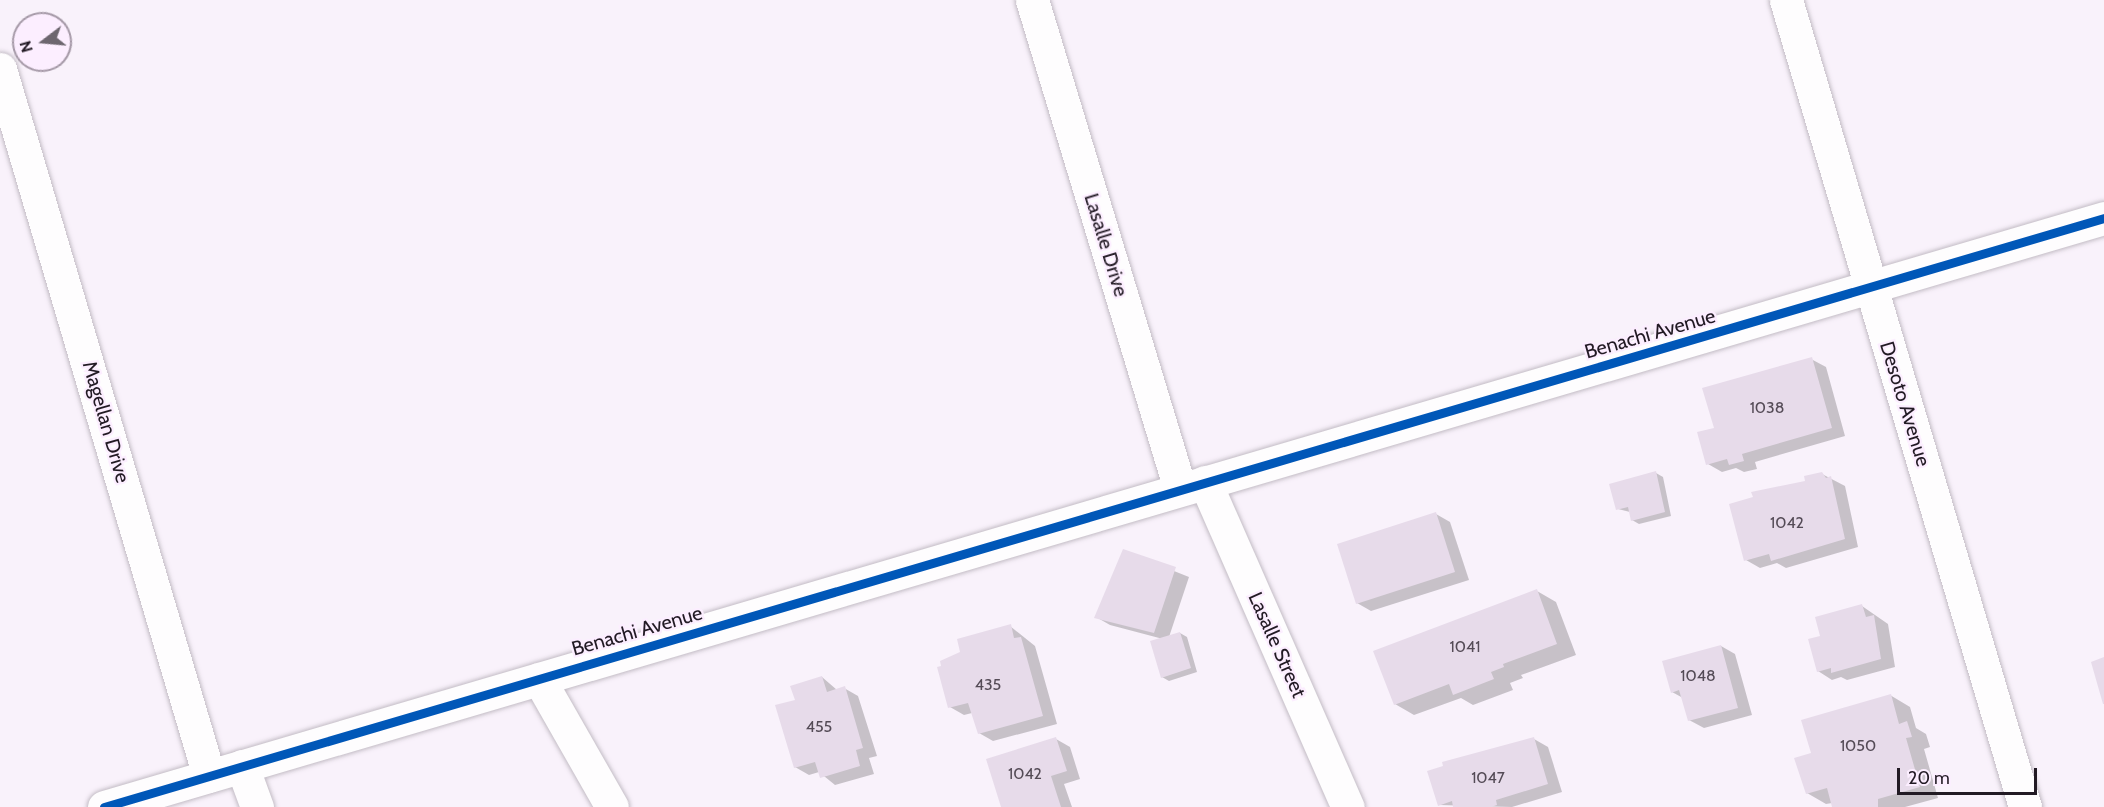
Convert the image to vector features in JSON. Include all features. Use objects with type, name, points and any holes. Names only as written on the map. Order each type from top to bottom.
[{"type":"street","name":"Lasalle Drive","points":[[1032,0],[1192,486]]},
{"type":"street","name":"Desoto Avenue","points":[[1786,0],[2025,807]]},
{"type":"street","name":"Magellan Drive","points":[[0,69],[209,776]]},
{"type":"street","name":"Benachi Avenue","points":[[104,807],[2104,218]]},
{"type":"street","name":"Lasalle Street","points":[[1192,486],[1348,807]]},
{"type":"street","points":[[539,679],[612,807]]},
{"type":"street","points":[[242,766],[256,807]]},
{"type":"building","points":[[1812,357],[1832,428],[1742,454],[1744,461],[1729,465],[1727,459],[1706,465],[1697,432],[1714,428],[1702,388]]},
{"type":"building","points":[[1656,471],[1665,512],[1631,521],[1628,507],[1616,510],[1609,484]]},
{"type":"building","points":[[1822,472],[1826,478],[1831,476],[1845,539],[1771,561],[1769,554],[1744,561],[1729,504],[1753,497],[1751,492],[1805,481],[1804,476]]},
{"type":"building","points":[[1436,512],[1455,572],[1356,604],[1337,544]]},
{"type":"building","points":[[1123,549],[1176,567],[1154,633],[1094,618]]},
{"type":"building","points":[[1537,589],[1557,644],[1503,664],[1504,667],[1491,672],[1494,679],[1453,695],[1449,684],[1394,705],[1373,651]]},
{"type":"building","points":[[1862,604],[1866,617],[1874,615],[1881,659],[1831,673],[1831,668],[1817,672],[1808,639],[1820,636],[1815,617]]},
{"type":"building","points":[[1011,624],[1014,638],[1021,637],[1043,716],[978,734],[968,703],[948,708],[937,667],[941,666],[940,661],[960,652],[957,639]]},
{"type":"building","points":[[1180,632],[1191,668],[1161,678],[1150,641]]},
{"type":"building","points":[[1721,645],[1738,708],[1688,721],[1679,690],[1671,693],[1662,661]]},
{"type":"building","points":[[2104,657],[2104,704],[2103,704],[2091,662]]},
{"type":"building","points":[[822,676],[827,692],[845,686],[863,748],[856,750],[860,766],[820,778],[815,762],[794,768],[775,705],[795,700],[790,686]]},
{"type":"building","points":[[1891,694],[1899,724],[1907,721],[1912,737],[1906,738],[1920,787],[1878,799],[1878,807],[1832,807],[1827,788],[1806,794],[1794,758],[1811,753],[1801,720]]},
{"type":"building","points":[[1056,737],[1067,771],[1051,776],[1061,807],[1001,807],[986,759]]},
{"type":"building","points":[[1534,737],[1548,784],[1496,800],[1497,805],[1491,807],[1453,807],[1452,801],[1438,806],[1427,771],[1443,766],[1442,762]]},
{"type":"cycle path","points":[[104,807],[2104,218]]}]
